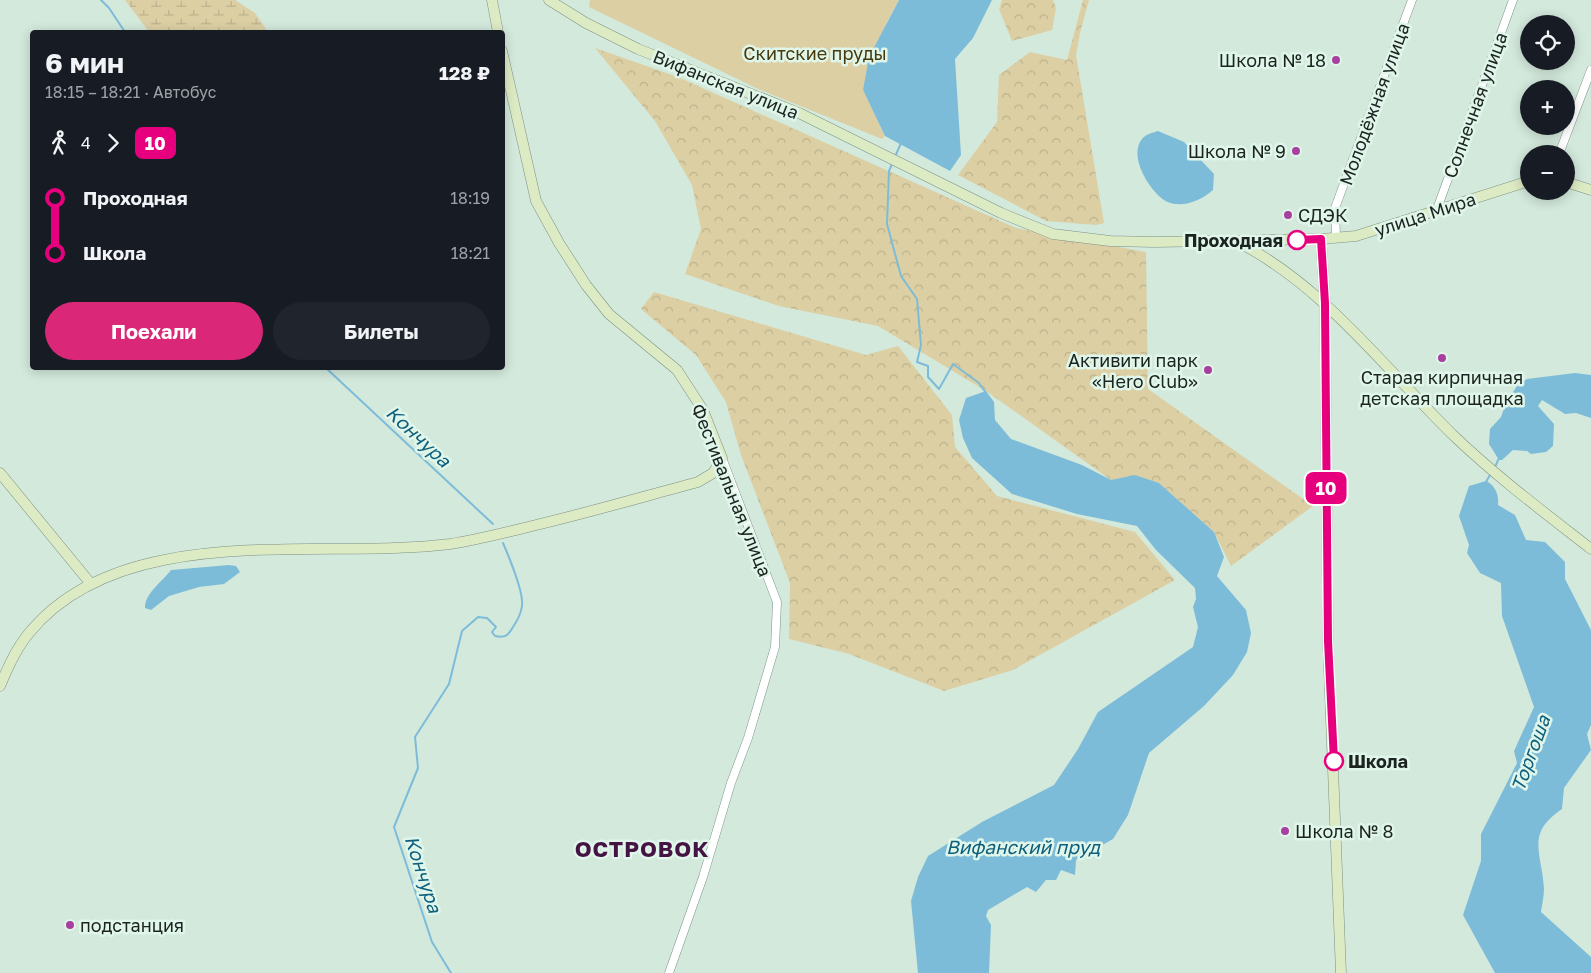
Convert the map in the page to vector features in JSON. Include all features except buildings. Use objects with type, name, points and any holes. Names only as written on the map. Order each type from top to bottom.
[{"type":"main road","name":"Вифанская улица","points":[[549,0],[586,23],[638,49],[799,114],[1001,213],[1053,234],[1110,241],[1237,241]]},
{"type":"main road","points":[[491,2],[498,30]]},
{"type":"main road","name":"Фестивальная улица","points":[[505,64],[536,201],[559,243],[586,285],[609,314],[677,370],[703,410],[722,458]]},
{"type":"main road","name":"улица Мира","points":[[1237,241],[1321,239],[1356,236],[1520,184]]},
{"type":"main road","points":[[1575,185],[1591,190]]},
{"type":"main road","points":[[1321,239],[1325,303],[1328,632],[1341,973]]},
{"type":"main road","points":[[1237,241],[1259,253],[1325,303],[1476,456],[1591,550]]},
{"type":"main road","points":[[0,686],[15,652],[44,616],[91,584],[123,571],[181,556],[243,550],[399,549],[479,539],[698,482],[713,472],[722,458]]},
{"type":"main road","points":[[0,473],[91,584]]},
{"type":"street","name":"Молодёжная улица","points":[[1336,238],[1335,208],[1412,0]]},
{"type":"street","name":"Солнечная улица","points":[[1437,209],[1514,0]]},
{"type":"street","points":[[1562,145],[1591,70]]},
{"type":"street","name":"Фестивальная улица","points":[[670,973],[703,877],[731,782],[748,738],[776,647],[777,602],[722,458]]},
{"type":"green space","points":[[125,0],[235,0],[255,13],[267,30],[148,30]]},
{"type":"green space","name":"Скитские пруды","points":[[590,0],[899,0],[887,22],[863,90],[885,136],[882,139],[756,88],[589,7]]},
{"type":"green space","points":[[1002,0],[1053,0],[1056,8],[1052,30],[1012,41],[999,9]]},
{"type":"green space","points":[[1083,0],[1089,0],[1076,55],[1104,223],[1096,225],[1046,221],[958,175],[997,122],[999,75],[1030,52],[1067,60]]},
{"type":"green space","points":[[595,48],[678,77],[1016,228],[1146,252],[1148,389],[1313,506],[1231,566],[1214,532],[1159,483],[1111,480],[986,391],[878,326],[779,306],[685,274],[701,229],[692,185],[655,121]]},
{"type":"green space","points":[[654,292],[866,355],[898,346],[952,415],[955,447],[997,496],[1135,532],[1175,580],[1013,670],[944,691],[849,654],[789,639],[790,583],[741,455],[726,402],[696,355],[641,309]]},
{"type":"water","points":[[899,0],[992,0],[973,38],[955,59],[961,155],[950,171],[885,136],[863,90],[869,57]]},
{"type":"water","points":[[1158,131],[1184,142],[1214,174],[1213,190],[1196,201],[1176,204],[1164,200],[1152,189],[1142,172],[1137,154],[1138,146],[1142,139]]},
{"type":"water","points":[[1575,373],[1591,375],[1591,418],[1576,413],[1565,414],[1542,400],[1538,406],[1554,424],[1553,446],[1546,452],[1531,454],[1527,451],[1513,450],[1502,460],[1499,460],[1489,444],[1490,429],[1501,417],[1506,403],[1517,386],[1527,379]]},
{"type":"water","name":"Вифанский пруд","points":[[986,391],[994,402],[995,420],[1011,439],[1082,465],[1111,480],[1135,475],[1159,483],[1214,532],[1224,557],[1217,576],[1246,610],[1251,633],[1247,652],[1233,675],[1204,706],[1149,753],[1128,815],[1113,839],[1076,860],[1075,875],[1061,870],[1056,880],[1046,880],[1036,892],[1027,887],[988,910],[986,916],[991,925],[989,973],[918,973],[911,901],[918,877],[928,856],[982,822],[1054,785],[1078,749],[1098,712],[1193,647],[1198,627],[1193,607],[1196,599],[1195,588],[1156,550],[1137,526],[1077,514],[1012,494],[972,458],[963,438],[959,420],[966,398]]},
{"type":"water","points":[[1486,481],[1496,491],[1498,505],[1515,515],[1526,540],[1545,542],[1565,562],[1565,579],[1591,630],[1591,725],[1587,734],[1591,750],[1564,788],[1562,809],[1543,827],[1538,844],[1544,889],[1541,912],[1591,957],[1591,973],[1495,973],[1463,915],[1481,861],[1481,834],[1517,763],[1514,751],[1534,707],[1502,616],[1501,583],[1480,573],[1467,553],[1469,545],[1459,516],[1469,486]]},
{"type":"water","points":[[236,566],[240,572],[224,584],[199,587],[169,596],[151,610],[145,608],[151,593],[171,570]]},
{"type":"waterway","name":"Кончура","points":[[101,0],[109,8],[124,30]]},
{"type":"waterway","points":[[895,157],[901,143]]},
{"type":"waterway","points":[[892,164],[889,171],[887,224],[901,276],[917,299],[921,345],[917,362],[928,366],[928,377],[939,389],[953,364],[979,383],[986,393]]},
{"type":"waterway","name":"Кончура","points":[[328,370],[493,524]]},
{"type":"waterway","name":"Торгоша","points":[[1495,467],[1499,458]]},
{"type":"waterway","name":"Торгоша","points":[[1486,482],[1491,473]]},
{"type":"waterway","name":"Кончура","points":[[451,973],[432,942],[394,827],[418,768],[415,737],[449,684],[462,631],[478,617],[487,618],[496,627],[492,632],[495,636],[506,636],[520,615],[522,606],[521,592],[503,543]]},
{"type":"bus line","name":"10","points":[[1297,240],[1321,239],[1325,303],[1328,641],[1334,761]]},
{"type":"place","name":"Школа № 18","points":[[1336,60]]},
{"type":"place","name":"Школа № 9","points":[[1296,151]]},
{"type":"place","name":"СДЭК","points":[[1288,215]]},
{"type":"place","name":"Проходная","points":[[1297,240]]},
{"type":"place","name":"Старая кирпичная детская площадка","points":[[1442,358]]},
{"type":"place","name":"Активити парк «Hero Club»","points":[[1208,370]]},
{"type":"place","name":"Школа","points":[[1334,761]]},
{"type":"place","name":"Школа № 8","points":[[1285,831]]},
{"type":"place","name":"подстанция","points":[[70,925]]},
{"type":"district","name":"ОСТРОВОК","points":[[642,848]]}]
